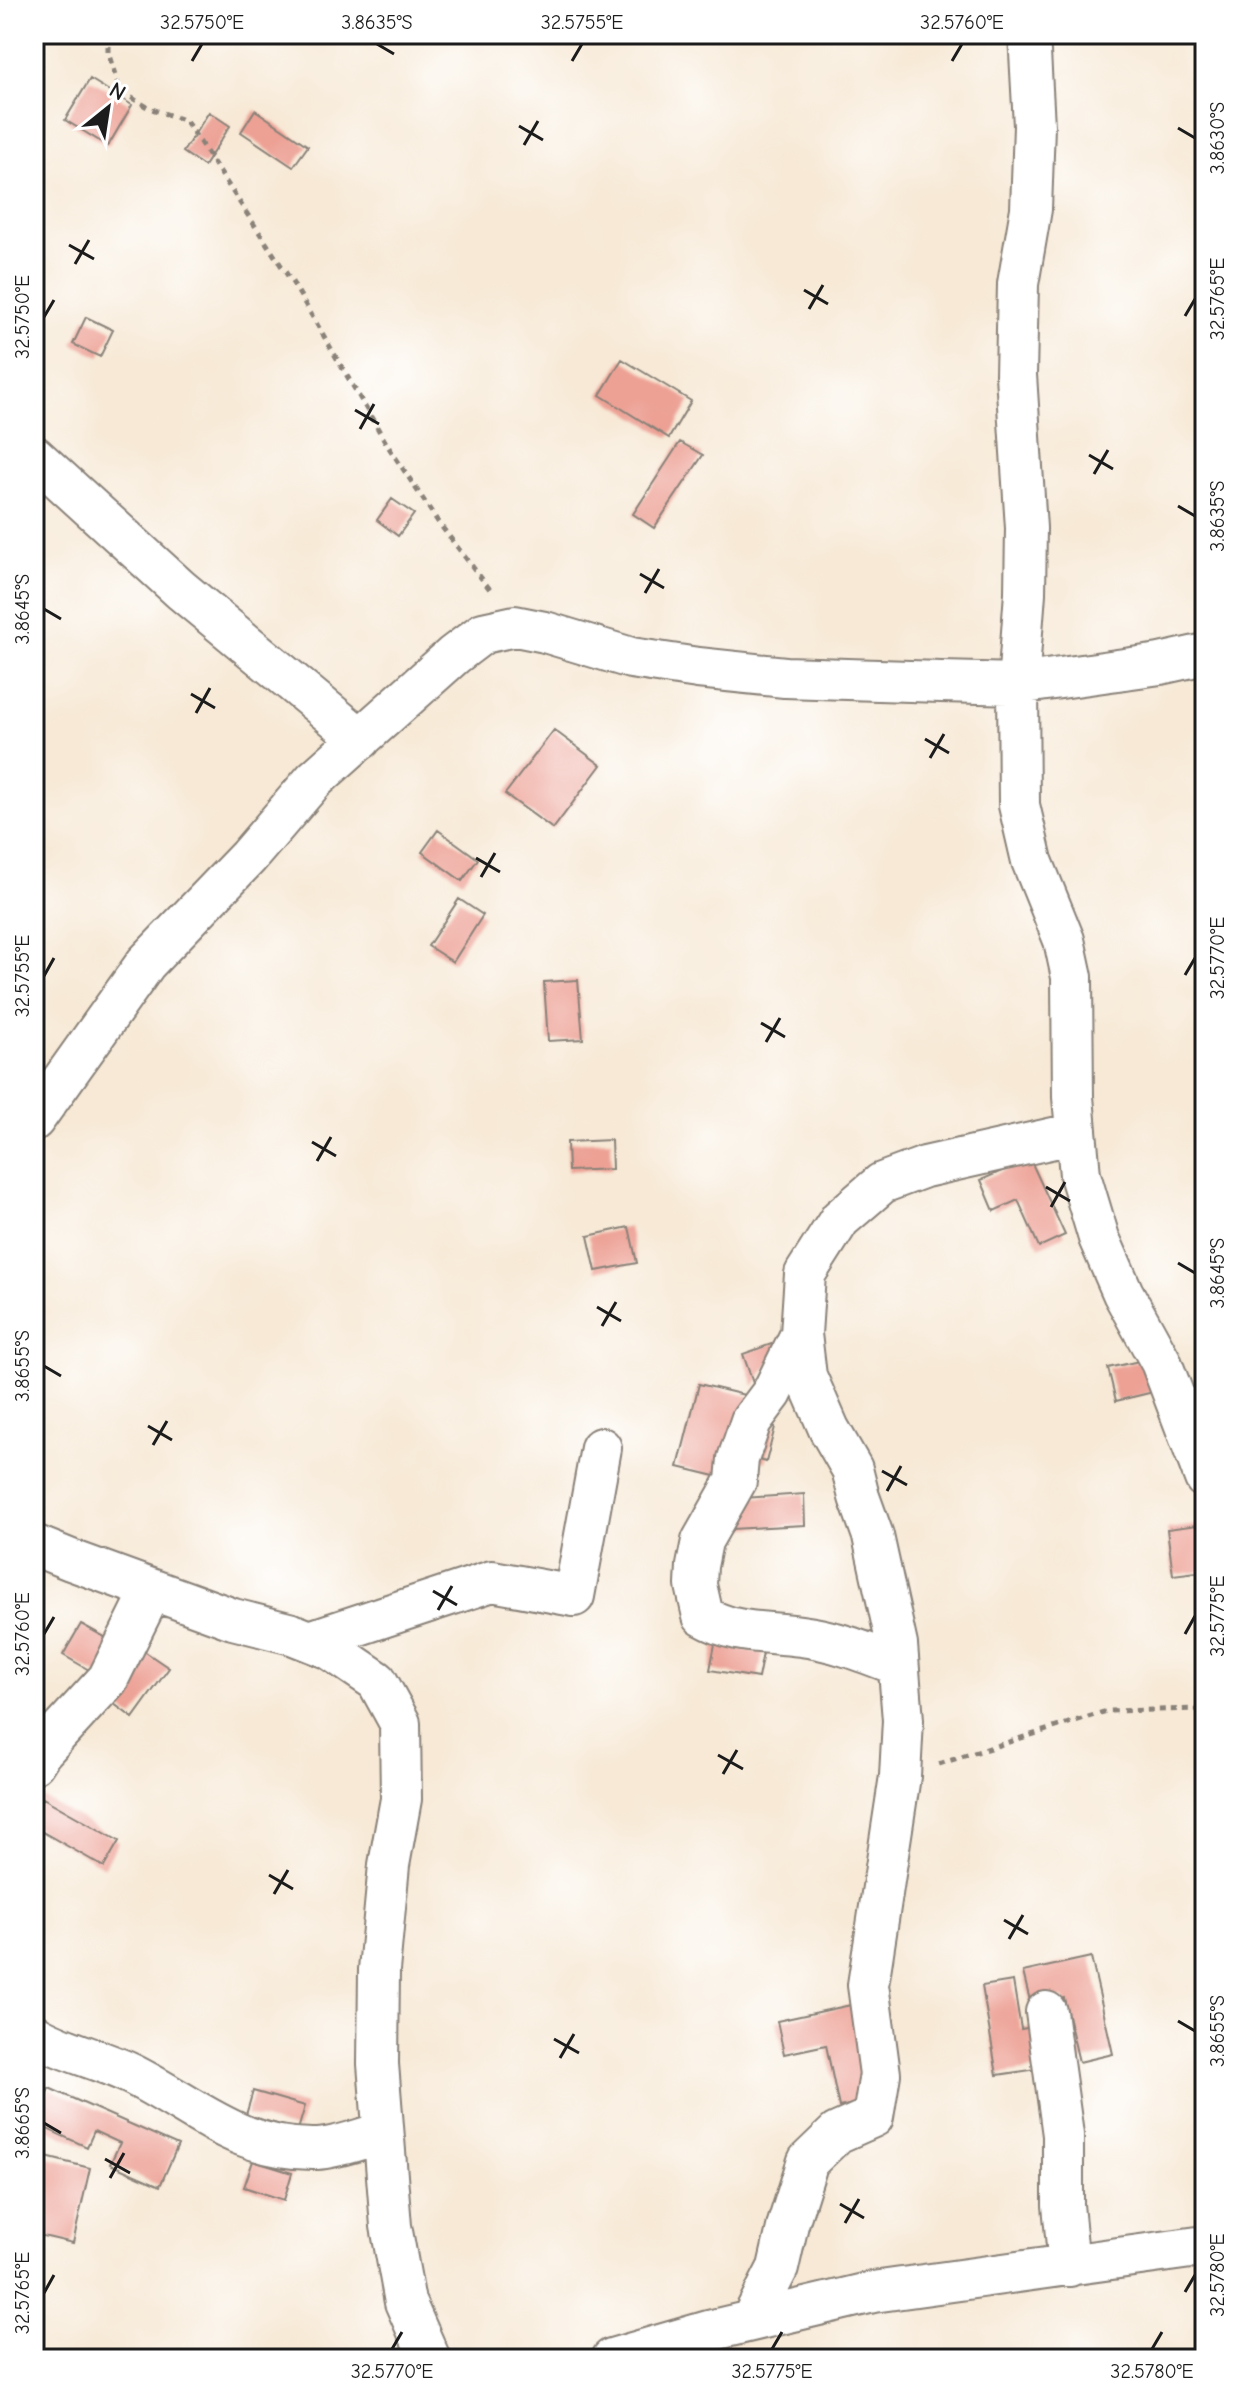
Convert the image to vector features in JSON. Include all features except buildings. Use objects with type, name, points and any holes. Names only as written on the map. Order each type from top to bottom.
[{"type":"street","points":[[1029,34],[1033,168],[1031,209],[1018,284],[1016,375],[1026,528],[1018,684],[1019,805],[1032,861],[1064,940],[1072,977],[1073,1097],[1080,1175],[1099,1238],[1123,1293],[1161,1362],[1205,1478]]},
{"type":"street","points":[[34,456],[181,590],[361,739]]},
{"type":"street","points":[[34,1120],[146,963],[248,857],[314,780],[454,655],[483,633],[515,626],[631,658],[785,677],[1018,684],[1160,664],[1205,654]]},
{"type":"street","points":[[751,2321],[778,2268],[808,2161],[837,2133],[873,2117],[880,2074],[868,1985],[900,1776],[903,1720],[897,1645],[873,1536],[852,1469],[829,1429],[806,1376],[801,1334],[805,1274],[840,1219],[882,1183],[925,1167],[1076,1133]]},
{"type":"street","points":[[801,1334],[772,1393],[751,1421],[738,1459],[736,1481],[702,1541],[696,1585],[699,1604],[703,1616],[731,1629],[820,1639],[851,1646],[898,1665]]},
{"type":"street","points":[[310,1641],[492,1581],[574,1596],[601,1448]]},
{"type":"street","points":[[34,1545],[233,1619],[330,1649],[377,1681],[400,1723],[401,1799],[389,1865],[379,1970],[378,2064],[391,2226],[405,2302],[430,2359]]},
{"type":"street","points":[[34,1763],[108,1679],[152,1590]]},
{"type":"street","points":[[1046,2012],[1063,2135],[1063,2205],[1069,2266]]},
{"type":"street","points":[[34,2034],[129,2073],[232,2133],[265,2144],[319,2149],[383,2133]]},
{"type":"street","points":[[612,2359],[873,2292],[1205,2246]]},
{"type":"path","points":[[108,34],[108,52],[120,91],[149,108],[186,121],[294,285],[388,446],[438,522],[515,626]]},
{"type":"path","points":[[900,1776],[1107,1711],[1205,1709]]}]
